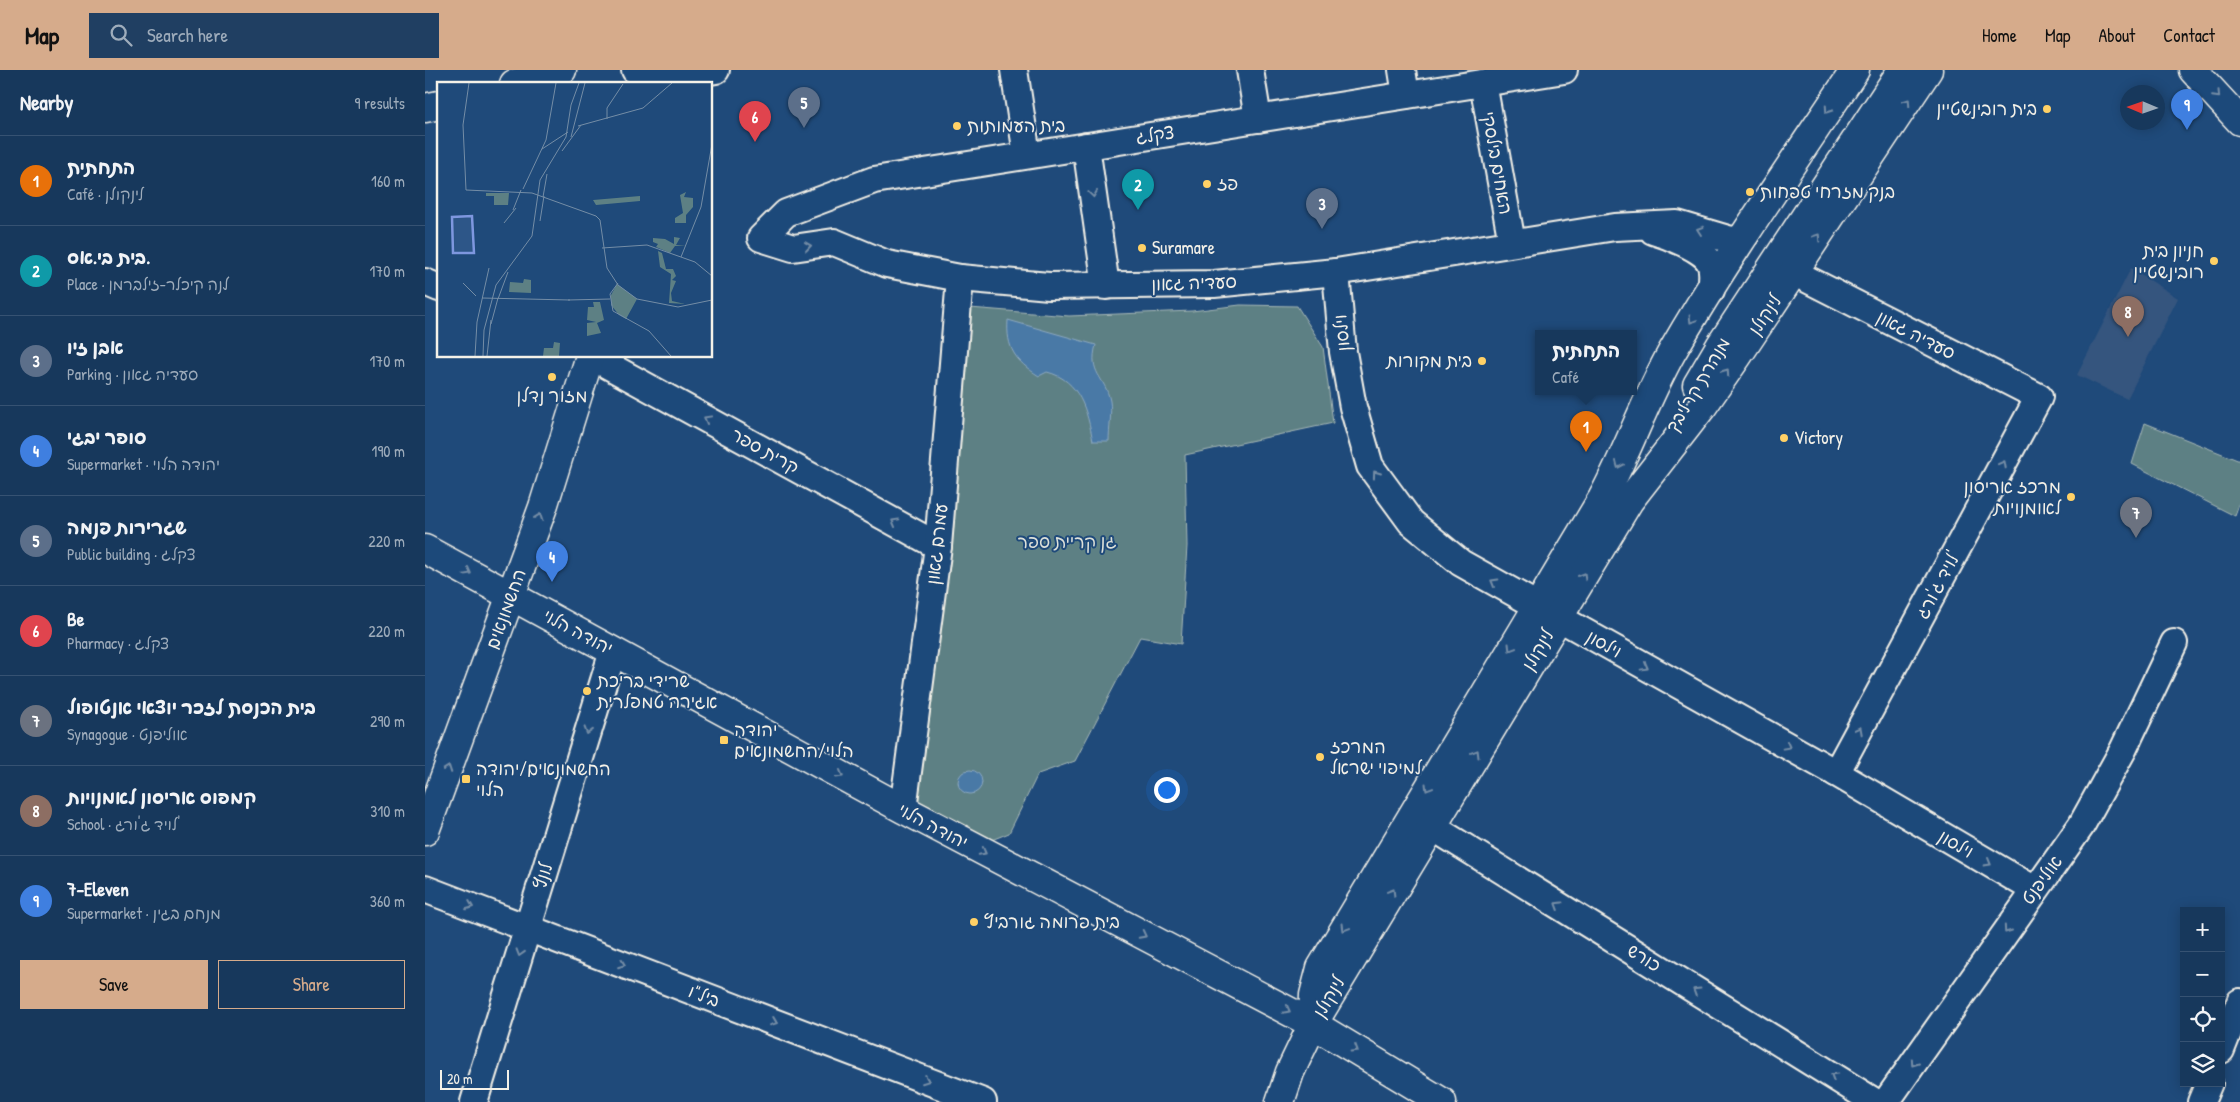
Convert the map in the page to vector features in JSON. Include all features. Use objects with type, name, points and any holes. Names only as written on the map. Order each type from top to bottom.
[{"type":"street","points":[[517,82],[539,70]]},
{"type":"street","points":[[520,82],[562,70]]},
{"type":"street","points":[[649,76],[716,70]]},
{"type":"street","points":[[1014,70],[1027,155]]},
{"type":"street","points":[[1251,70],[1258,119]]},
{"type":"street","points":[[1402,70],[1406,95]]},
{"type":"street","name":"צקלג","points":[[761,238],[786,213],[874,180],[1563,70]]},
{"type":"street","name":"לינקולן","points":[[1280,1102],[1290,1072],[1313,1024],[1422,820],[1547,612],[1609,486],[1655,384],[1746,234],[1855,70]]},
{"type":"street","name":"מנהרת קרליבך","points":[[1629,501],[1720,346],[1901,70]]},
{"type":"street","name":"לינקולן","points":[[1547,612],[1629,501],[1703,406],[1928,70]]},
{"type":"street","points":[[2193,70],[2240,121]]},
{"type":"street","name":"האחים בילסקי","points":[[1483,83],[1512,243]]},
{"type":"street","points":[[1087,146],[1106,286]]},
{"type":"street","name":"סעדיה גאון","points":[[761,238],[793,248],[833,242],[887,264],[960,278],[1049,286],[1106,286],[1214,284],[1336,272],[1601,228],[1677,224],[1731,240],[1738,239],[1746,234]]},
{"type":"street","name":"סעדיה גאון","points":[[1630,227],[1666,235],[1702,254],[1712,268],[1711,290]]},
{"type":"street","name":"וילסון","points":[[1336,272],[1343,352],[1353,407],[1370,466],[1411,522],[1461,563],[1836,773],[2035,890]]},
{"type":"street","name":"סעדיה גאון","points":[[1793,272],[2039,397]]},
{"type":"street","name":"עמרם גאון","points":[[903,809],[938,546],[960,278]]},
{"type":"street","points":[[425,282],[437,287]]},
{"type":"street","name":"החשמונאים","points":[[425,831],[546,497],[590,358]]},
{"type":"street","name":"קרית ספר","points":[[595,358],[938,546]]},
{"type":"street","name":"לויד ג'ורג'","points":[[1836,773],[2039,397]]},
{"type":"street","name":"יהודה הלוי","points":[[425,548],[903,809],[1313,1024],[1442,1102]]},
{"type":"street","name":"אוליפנט","points":[[1886,1102],[2081,826],[2123,750],[2174,643]]},
{"type":"street","name":"לונץ","points":[[474,1102],[613,651]]},
{"type":"street","name":"כורש","points":[[1422,820],[1875,1102]]},
{"type":"street","name":"ביל\"ו","points":[[425,889],[983,1102]]},
{"type":"street","points":[[2224,1042],[2240,1002]]},
{"type":"street","points":[[2201,1102],[2207,1087]]},
{"type":"shaded area","points":[[2131,268],[2178,298],[2127,399],[2077,375]]},
{"type":"shaded area","points":[[1008,320],[1096,345],[1094,362],[1110,401],[1109,441],[1093,441],[1085,408],[1074,389],[1067,382],[1047,372],[1039,376],[1018,359],[1011,346]]},
{"type":"shaded area","points":[[970,770],[979,773],[982,782],[979,791],[970,794],[961,791],[958,782],[961,773]]},
{"type":"green space","name":"גן קריית ספר","points":[[1240,305],[1297,306],[1323,347],[1333,423],[1185,455],[1187,546],[1181,644],[1140,637],[1075,761],[1038,774],[1009,833],[984,843],[916,802],[970,308],[1069,316],[1192,311]]},
{"type":"green space","points":[[2145,423],[2240,461],[2240,502],[2235,516],[2132,464]]},
{"type":"place","name":"בית רובינשטיין","points":[[2047,109]]},
{"type":"place","name":"בית העמותות","points":[[957,126]]},
{"type":"place","name":"שגרירות פנמה","points":[[804,128]]},
{"type":"place","name":"7-Eleven","points":[[2187,130]]},
{"type":"place","name":"Be","points":[[755,142]]},
{"type":"place","name":"פז","points":[[1207,184]]},
{"type":"place","name":"בנק מזרחי טפחות","points":[[1750,192]]},
{"type":"place","name":"בית בי.אס.","points":[[1138,210]]},
{"type":"place","name":"אבן זיו","points":[[1322,229]]},
{"type":"place","name":"Suramare","points":[[1142,248]]},
{"type":"place","name":"חניון בית רובינשטיין","points":[[2214,261]]},
{"type":"place","name":"קמפוס אריסון לאמנויות","points":[[2128,337]]},
{"type":"place","name":"בית מקורות","points":[[1482,361]]},
{"type":"place","name":"מזור נדלן","points":[[552,377]]},
{"type":"place","name":"Victory","points":[[1784,438]]},
{"type":"place","name":"התחתית","points":[[1586,452]]},
{"type":"place","name":"מרכז אריסון לאומנויות","points":[[2071,497]]},
{"type":"place","name":"בית הכנסת לזכר יוצאי אנטופול","points":[[2136,538]]},
{"type":"place","name":"סופר יבגי","points":[[552,582]]},
{"type":"place","name":"שרידי בריכת אגירה טמפלרית","points":[[587,691]]},
{"type":"place","name":"יהודה הלוי/החשמונאים","points":[[724,740]]},
{"type":"place","name":"המרכז למיפוי ישראל","points":[[1320,757]]},
{"type":"place","name":"החשמונאים/יהודה הלוי","points":[[466,779]]},
{"type":"place","name":"בית פרומה גורביץ","points":[[974,922]]}]
